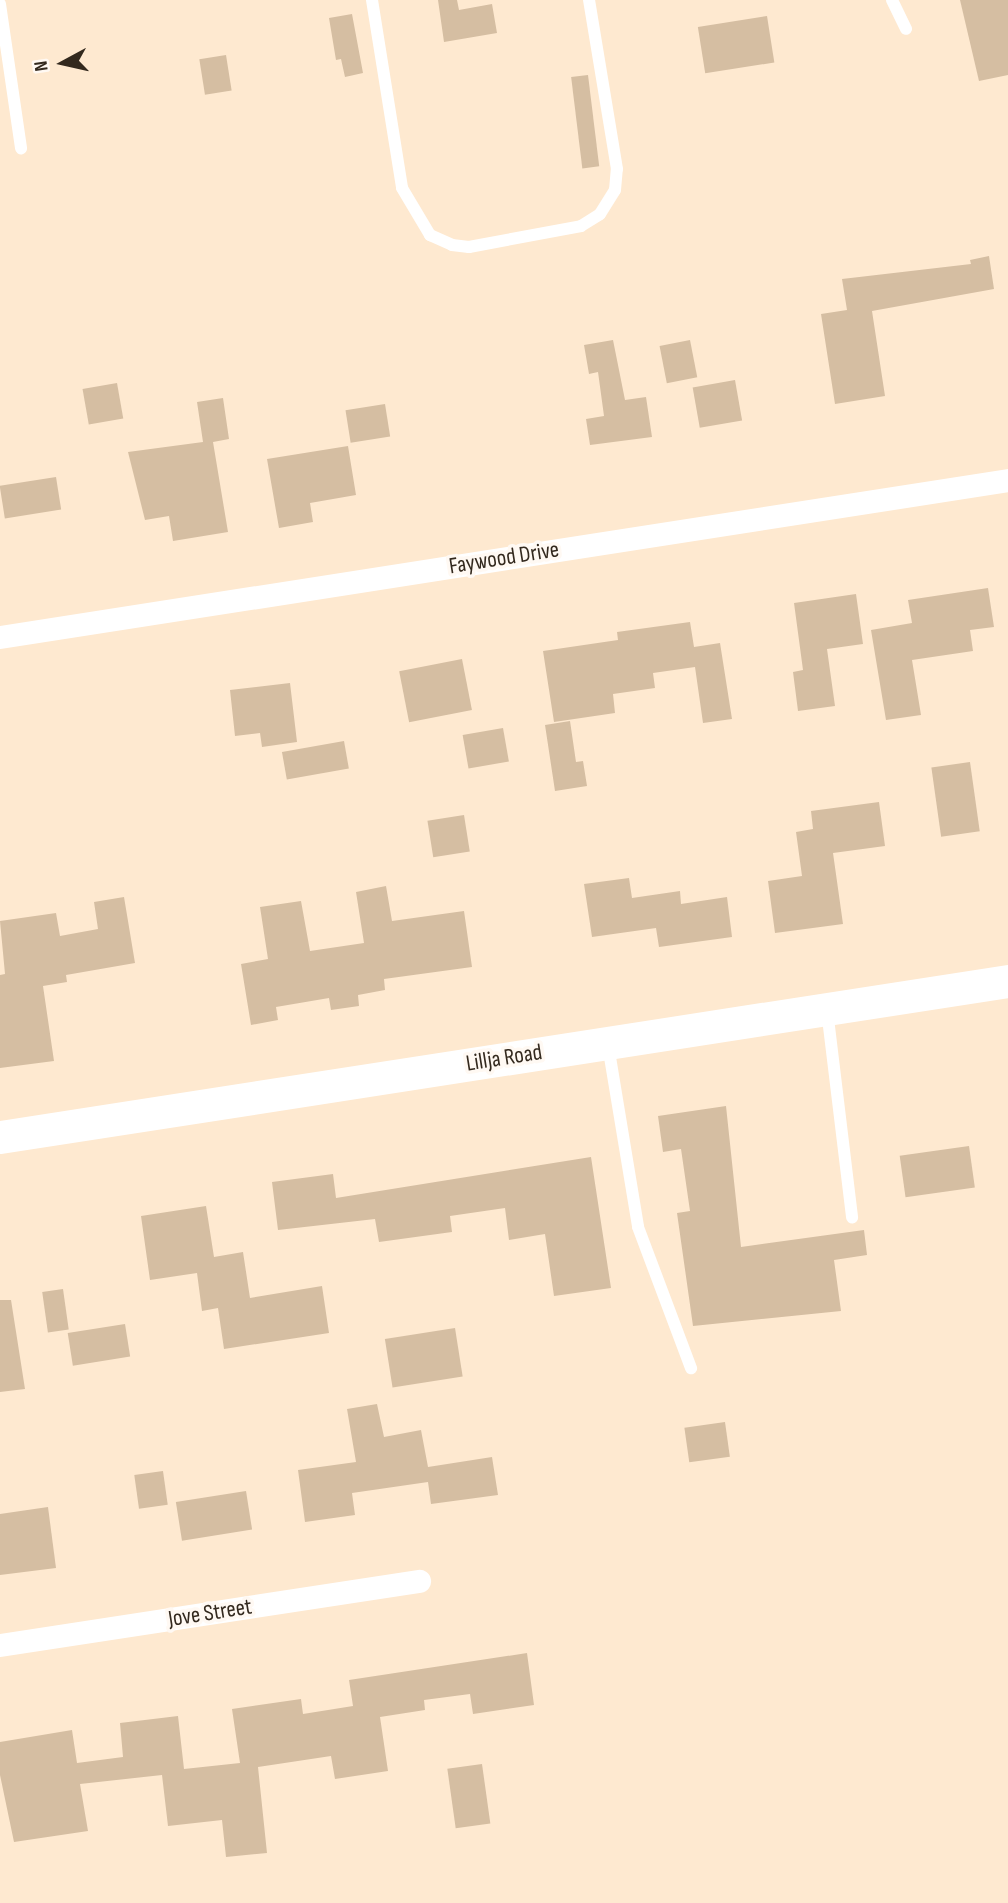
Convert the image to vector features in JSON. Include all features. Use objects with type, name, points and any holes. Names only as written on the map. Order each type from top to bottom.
[{"type":"street","name":"Faywood Drive","points":[[0,637],[1008,480]]},
{"type":"street","name":"Lillja Road","points":[[0,1138],[1008,981]]},
{"type":"street","name":"Jove Street","points":[[0,1645],[419,1581]]},
{"type":"lane","points":[[372,0],[402,188],[430,235],[452,245],[469,247],[581,226],[600,214],[615,190],[617,169],[589,0]]},
{"type":"lane","points":[[892,0],[906,29]]},
{"type":"lane","points":[[0,4],[21,148]]},
{"type":"lane","points":[[827,1009],[852,1217]]},
{"type":"lane","points":[[608,1042],[638,1227],[691,1368]]},
{"type":"building","points":[[438,0],[457,0],[459,10],[492,4],[497,33],[444,42]]},
{"type":"building","points":[[960,0],[1008,0],[1008,75],[979,81]]},
{"type":"building","points":[[352,14],[363,73],[345,77],[341,59],[336,60],[329,18]]},
{"type":"building","points":[[767,16],[774,62],[705,73],[698,27]]},
{"type":"building","points":[[226,55],[232,91],[205,95],[199,59]]},
{"type":"building","points":[[588,75],[599,166],[582,168],[571,77]]},
{"type":"building","points":[[989,256],[994,289],[872,311],[885,396],[835,404],[821,314],[847,310],[842,279],[971,264],[970,260]]},
{"type":"building","points":[[613,340],[625,400],[646,397],[652,437],[590,445],[586,419],[604,416],[598,372],[589,374],[584,345]]},
{"type":"building","points":[[690,340],[697,377],[667,383],[660,346]]},
{"type":"building","points":[[735,380],[742,420],[700,428],[693,387]]},
{"type":"building","points":[[117,383],[123,418],[89,425],[83,389]]},
{"type":"building","points":[[223,398],[229,439],[213,442],[228,532],[173,541],[169,516],[145,520],[128,452],[203,442],[197,402]]},
{"type":"building","points":[[385,404],[390,437],[351,443],[345,410]]},
{"type":"building","points":[[348,446],[356,495],[310,503],[313,522],[279,528],[267,459]]},
{"type":"building","points":[[56,477],[61,510],[5,519],[0,486]]},
{"type":"building","points":[[988,588],[994,627],[970,630],[973,651],[912,660],[921,715],[886,720],[871,630],[912,623],[908,600]]},
{"type":"building","points":[[856,594],[863,644],[827,649],[835,706],[798,711],[793,672],[803,670],[794,603]]},
{"type":"building","points":[[690,622],[694,647],[720,643],[732,719],[703,723],[695,667],[653,673],[655,688],[613,694],[615,713],[554,722],[543,651],[618,640],[617,632]]},
{"type":"building","points":[[462,659],[472,710],[409,722],[399,671]]},
{"type":"building","points":[[290,683],[297,742],[262,747],[260,733],[235,736],[230,690]]},
{"type":"building","points":[[570,721],[576,762],[583,761],[587,786],[555,791],[545,725]]},
{"type":"building","points":[[503,728],[509,761],[469,769],[463,735]]},
{"type":"building","points":[[344,741],[349,769],[287,780],[282,752]]},
{"type":"building","points":[[970,762],[980,831],[941,837],[931,767]]},
{"type":"building","points":[[879,802],[885,846],[833,853],[843,924],[775,933],[768,881],[802,876],[796,832],[813,829],[811,811]]},
{"type":"building","points":[[464,815],[470,852],[433,857],[427,821]]},
{"type":"building","points":[[629,878],[632,898],[680,891],[681,904],[727,897],[732,937],[659,947],[656,928],[592,937],[584,884]]},
{"type":"building","points":[[386,886],[392,921],[464,911],[472,967],[384,979],[385,990],[358,995],[359,1006],[331,1010],[329,998],[276,1007],[278,1020],[251,1025],[241,964],[268,959],[260,907],[301,901],[310,951],[364,943],[356,892]]},
{"type":"building","points":[[124,897],[135,963],[66,975],[67,982],[43,986],[54,1061],[0,1068],[0,975],[5,974],[0,921],[56,913],[60,936],[98,929],[94,902]]},
{"type":"building","points":[[726,1106],[741,1247],[864,1230],[867,1255],[834,1260],[841,1311],[693,1326],[677,1213],[690,1211],[681,1149],[663,1152],[658,1116]]},
{"type":"building","points":[[969,1146],[975,1188],[906,1197],[900,1156]]},
{"type":"building","points":[[591,1157],[611,1288],[554,1296],[545,1234],[509,1240],[505,1208],[450,1216],[452,1232],[379,1242],[375,1219],[278,1230],[272,1182],[333,1174],[336,1198]]},
{"type":"building","points":[[206,1206],[214,1257],[243,1252],[250,1298],[322,1286],[329,1333],[224,1349],[218,1308],[202,1311],[197,1273],[150,1280],[141,1216]]},
{"type":"building","points":[[63,1289],[69,1330],[48,1333],[42,1292]]},
{"type":"building","points":[[0,1300],[11,1300],[25,1389],[0,1392]]},
{"type":"building","points":[[125,1324],[130,1357],[73,1366],[68,1333]]},
{"type":"building","points":[[455,1328],[463,1376],[393,1388],[385,1339]]},
{"type":"building","points":[[377,1404],[384,1437],[421,1430],[428,1467],[492,1457],[498,1495],[431,1504],[428,1482],[352,1493],[355,1515],[305,1522],[298,1470],[356,1462],[347,1409]]},
{"type":"building","points":[[725,1422],[730,1457],[689,1462],[684,1428]]},
{"type":"building","points":[[163,1471],[168,1505],[139,1509],[134,1475]]},
{"type":"building","points":[[246,1491],[252,1530],[182,1541],[176,1502]]},
{"type":"building","points":[[48,1507],[56,1568],[0,1575],[0,1514]]},
{"type":"building","points":[[527,1653],[534,1705],[473,1714],[470,1694],[424,1700],[425,1710],[380,1717],[388,1771],[335,1779],[331,1756],[258,1767],[267,1853],[226,1857],[222,1820],[168,1826],[162,1775],[80,1784],[88,1831],[14,1842],[0,1775],[0,1742],[72,1730],[77,1763],[123,1757],[120,1723],[178,1716],[184,1769],[240,1763],[232,1709],[301,1699],[303,1714],[353,1706],[349,1680]]},
{"type":"building","points":[[482,1764],[490,1823],[456,1828],[447,1769]]}]
